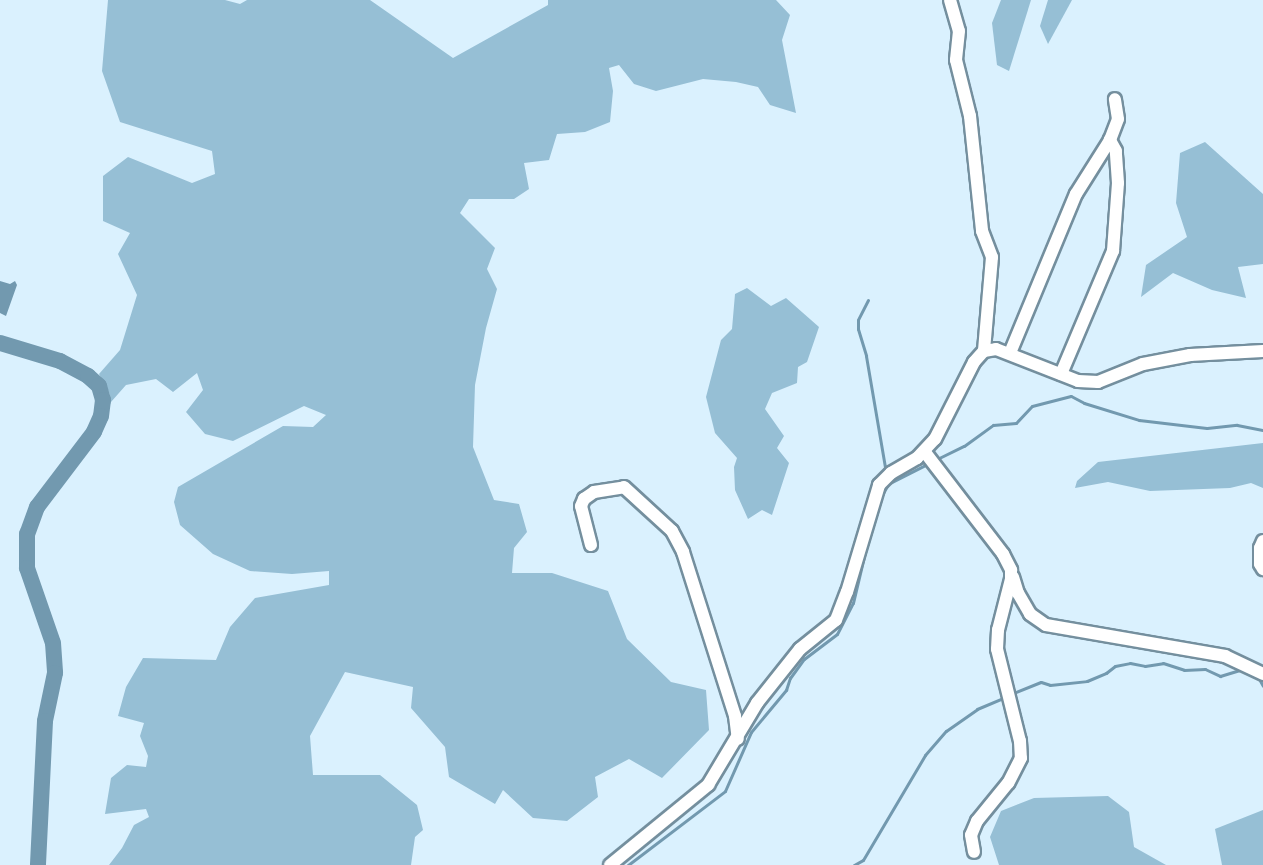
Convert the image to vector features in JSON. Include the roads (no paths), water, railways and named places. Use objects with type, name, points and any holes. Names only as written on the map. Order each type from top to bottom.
[{"type":"street","points":[[610,865],[708,785],[738,739],[757,703],[800,649],[836,620],[848,592],[879,484],[888,475],[917,458],[935,438],[974,362],[984,351],[992,257],[981,222],[970,116],[956,60],[959,31],[950,0]]},
{"type":"street","points":[[1010,353],[1076,194],[1110,140],[1118,119],[1115,99]]},
{"type":"street","points":[[1061,374],[1113,251],[1118,183],[1116,151],[1110,140]]},
{"type":"street","points":[[984,351],[996,349],[1078,381],[1098,382],[1155,362],[1190,356],[1263,351]]},
{"type":"street","points":[[924,451],[1003,554],[1018,593],[1030,614],[1046,625],[1225,656],[1263,674]]},
{"type":"street","points":[[591,545],[581,506],[584,499],[594,492],[624,487],[672,531],[683,552],[735,716],[738,739]]},
{"type":"street","points":[[1263,541],[1260,548],[1260,564],[1263,569]]},
{"type":"street","points":[[974,852],[971,835],[977,821],[1008,783],[1021,758],[1020,741],[997,640],[1011,570]]},
{"type":"waterway","points":[[868,300],[858,320],[858,329],[866,356],[886,473]]},
{"type":"waterway","points":[[0,343],[60,361],[88,376],[99,386],[103,400],[101,416],[94,432],[37,507],[27,534],[27,568],[53,643],[55,673],[45,721],[38,865]]},
{"type":"waterway","points":[[935,460],[964,446],[993,425],[1016,423],[1032,406],[1071,396],[1084,403],[1139,420],[1207,428],[1237,425],[1263,430]]},
{"type":"waterway","points":[[882,495],[888,484],[929,463]]},
{"type":"waterway","points":[[628,865],[725,791],[751,732],[786,690],[790,678],[804,659],[837,634],[853,603],[867,544]]},
{"type":"waterway","points":[[1011,694],[1041,682],[1050,685],[1087,681],[1106,673],[1115,666],[1130,663],[1145,666],[1163,663],[1184,670],[1205,669],[1220,676],[1243,669]]},
{"type":"waterway","points":[[1258,677],[1263,686]]},
{"type":"waterway","points":[[854,865],[863,860],[925,755],[946,731],[977,709],[1005,697]]}]
